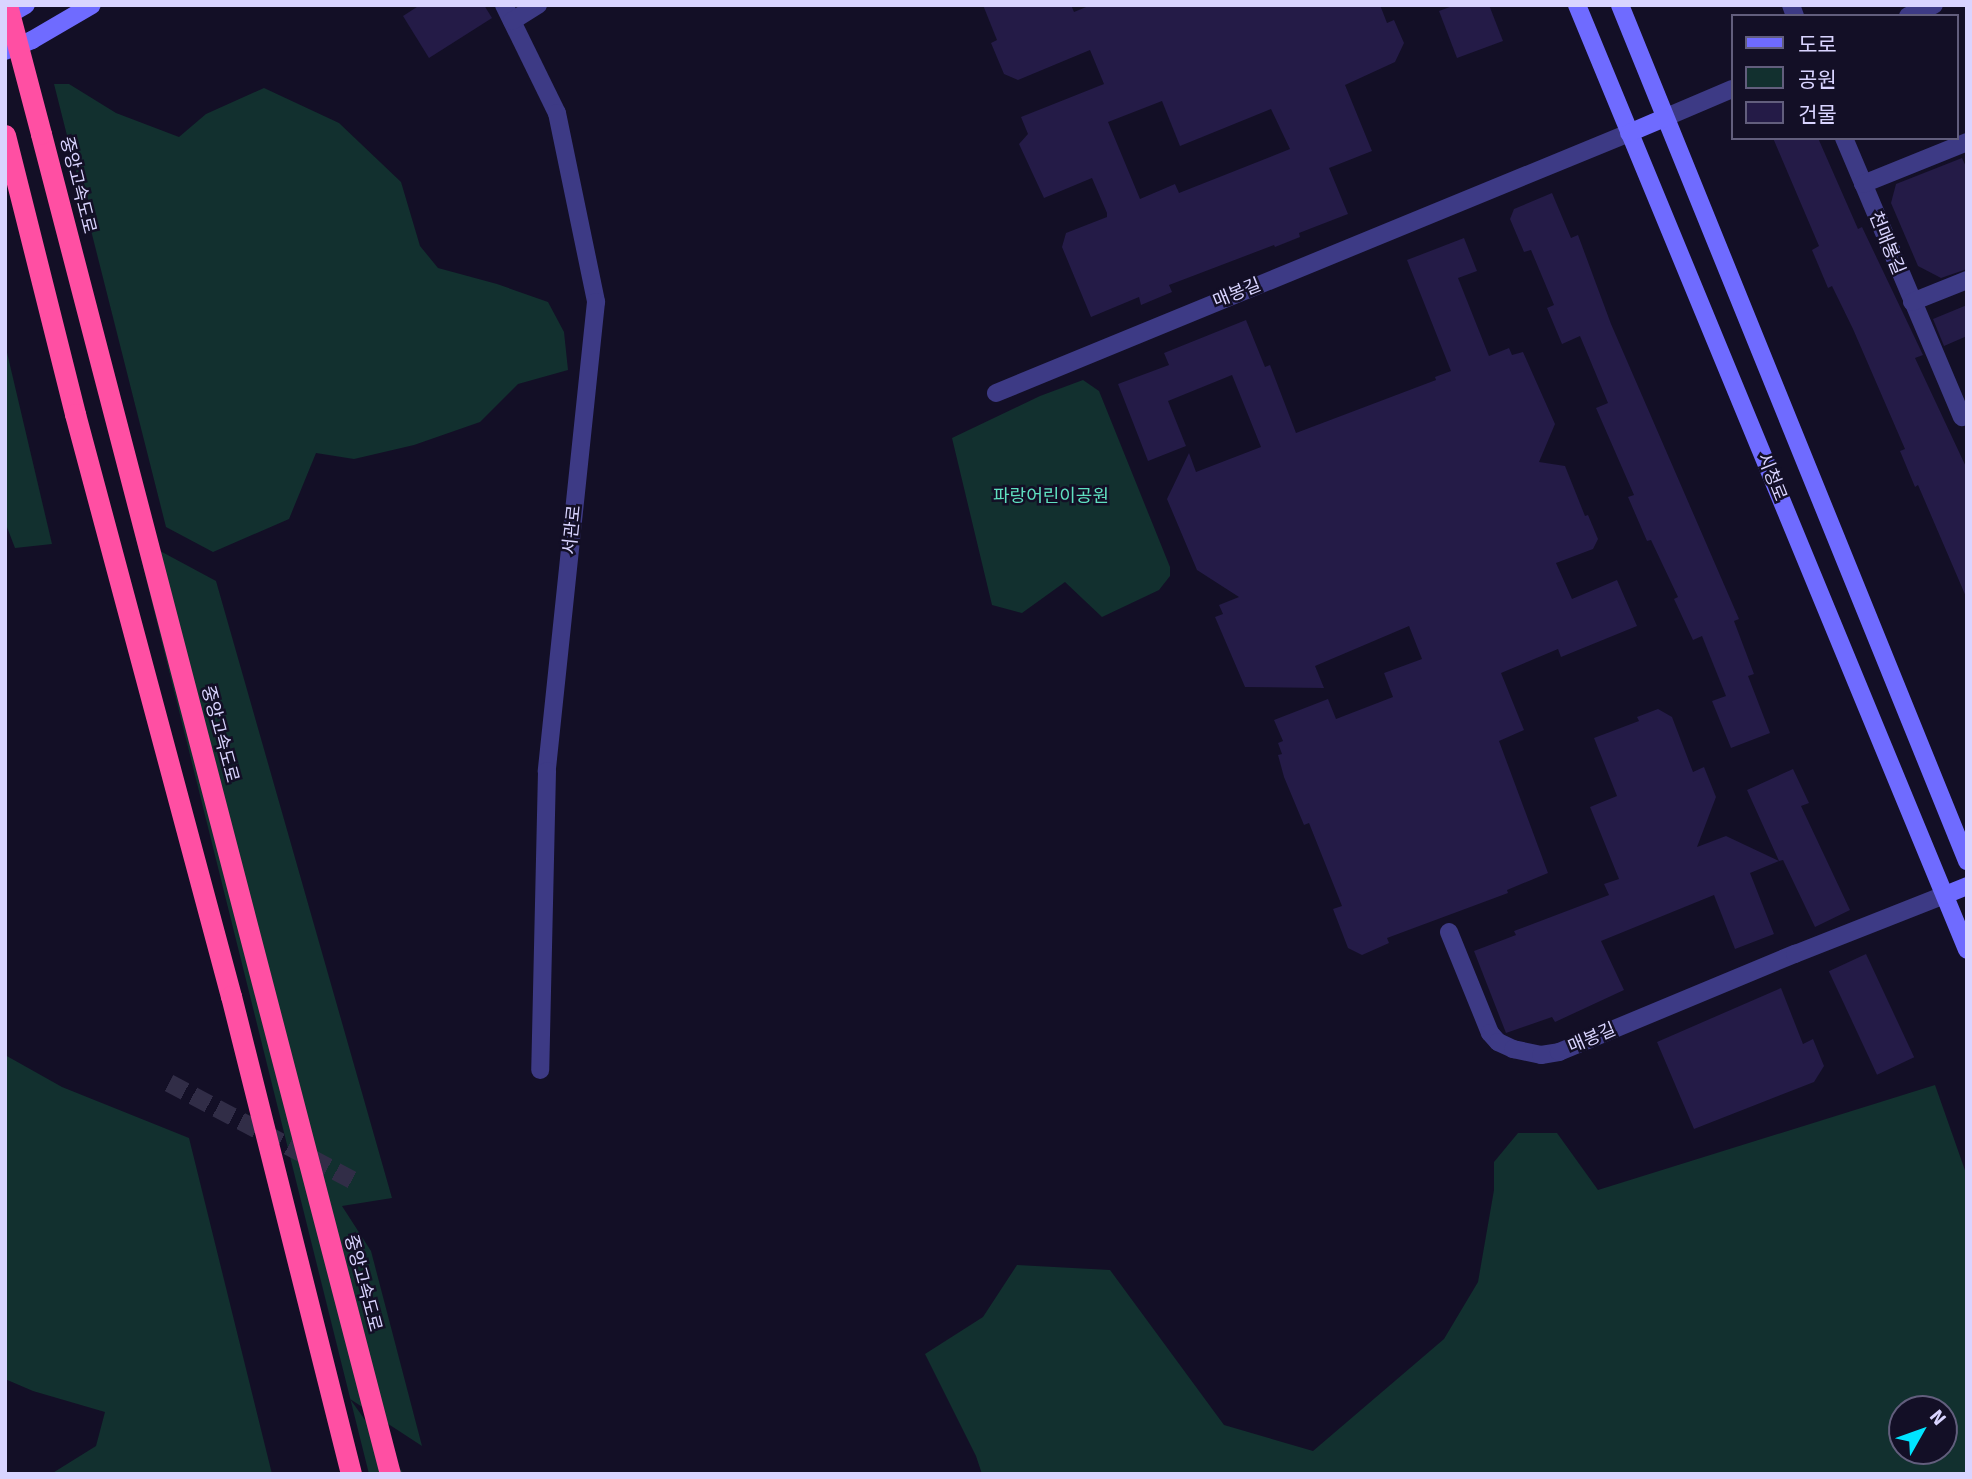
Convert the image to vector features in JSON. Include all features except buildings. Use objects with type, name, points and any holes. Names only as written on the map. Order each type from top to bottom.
[{"type":"highway","name":"중앙고속도로","points":[[8,5],[390,1474]]},
{"type":"highway","points":[[7,141],[75,414],[231,996],[351,1474]]},
{"type":"street","points":[[5,17],[26,5]]},
{"type":"street","points":[[5,51],[32,40],[92,5]]},
{"type":"street","points":[[508,13],[538,5]]},
{"type":"street","name":"시청로","points":[[1577,5],[1967,950]]},
{"type":"street","points":[[1620,5],[1967,861]]},
{"type":"street","points":[[1913,14],[1934,5]]},
{"type":"street","name":"서관로","points":[[508,13],[557,113],[596,302],[547,771],[540,1070]]},
{"type":"street","points":[[1629,133],[1730,90]]},
{"type":"street","name":"매봉길","points":[[996,393],[1629,133]]},
{"type":"street","name":"천매봉길","points":[[1845,140],[1965,421]]},
{"type":"street","points":[[1863,184],[1967,142]]},
{"type":"street","points":[[1912,302],[1967,280]]},
{"type":"street","points":[[1945,895],[1967,886]]},
{"type":"street","name":"매봉길","points":[[1449,932],[1490,1032],[1498,1042],[1513,1049],[1541,1055],[1559,1052],[1945,895]]},
{"type":"green space","points":[[54,84],[69,84],[116,113],[179,137],[206,114],[264,88],[339,123],[401,182],[420,246],[438,268],[497,284],[548,302],[564,332],[568,370],[518,384],[480,422],[414,445],[354,459],[316,453],[289,519],[213,552],[166,527]]},
{"type":"green space","points":[[5,344],[52,544],[15,548],[5,522]]},
{"type":"green space","name":"파랑어린이공원","points":[[1083,380],[1099,391],[1170,567],[1170,576],[1159,590],[1102,617],[1065,582],[1022,613],[992,605],[952,438],[1040,396]]},
{"type":"green space","points":[[136,538],[216,581],[392,1198],[342,1206],[371,1251],[422,1446],[350,1399]]},
{"type":"green space","points":[[5,1055],[62,1087],[189,1138],[272,1474],[51,1474],[96,1446],[105,1412],[33,1391],[5,1379]]},
{"type":"green space","points":[[1935,1085],[1967,1176],[1967,1474],[982,1474],[976,1456],[925,1354],[983,1317],[1017,1265],[1110,1270],[1224,1425],[1313,1451],[1444,1339],[1478,1282],[1494,1190],[1494,1162],[1518,1133],[1557,1133],[1598,1190]]},
{"type":"green space","points":[[351,1400],[404,1474],[369,1474]]},
{"type":"tunnel","points":[[169,1083],[356,1182]]}]
